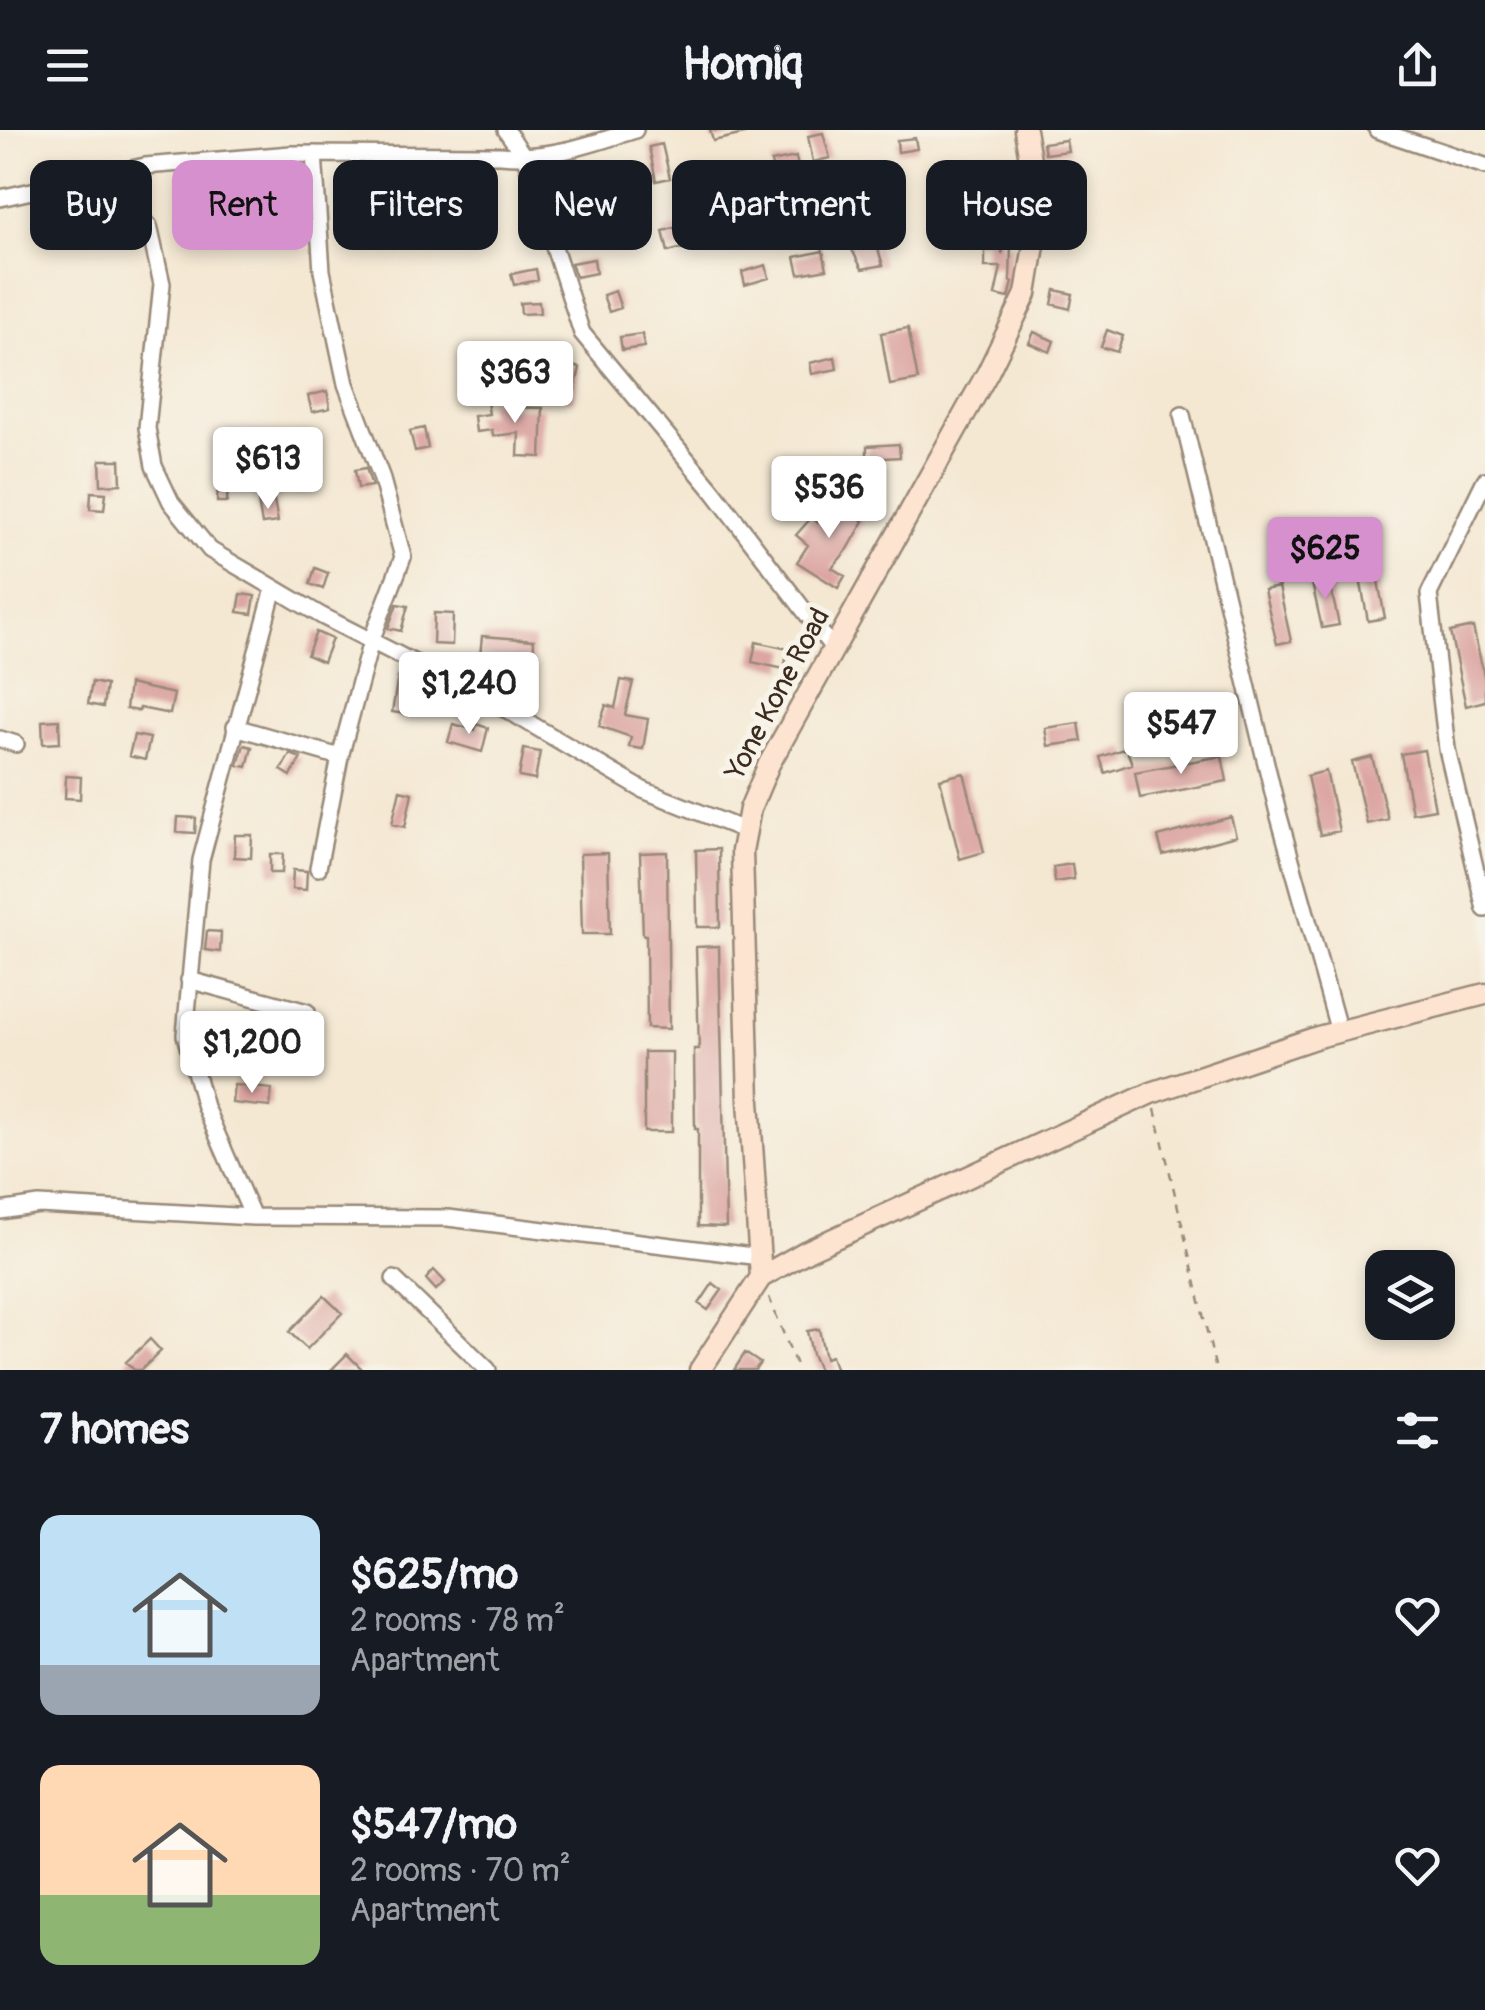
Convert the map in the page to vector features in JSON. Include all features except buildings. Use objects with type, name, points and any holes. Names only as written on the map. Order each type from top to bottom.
[{"type":"street","points":[[506,130],[525,158],[582,333],[714,492],[832,648]]},
{"type":"street","points":[[152,166],[314,154],[525,158],[579,148],[634,130]]},
{"type":"street","name":"Yone Kone Road","points":[[760,1267],[748,1082],[744,830],[769,764],[988,372],[1026,294],[1036,233],[1036,195],[1025,130]]},
{"type":"street","points":[[1377,130],[1485,166]]},
{"type":"street","points":[[314,154],[322,271],[346,384],[380,476],[403,557],[371,641],[340,756],[318,868]]},
{"type":"street","points":[[0,198],[30,191]]},
{"type":"street","points":[[152,239],[162,284],[147,428],[154,466],[171,502],[210,550],[371,641],[506,710],[643,790],[744,830]]},
{"type":"street","points":[[1182,416],[1278,813],[1339,1032]]},
{"type":"street","points":[[1485,480],[1429,594],[1447,749],[1485,909]]},
{"type":"street","points":[[253,1217],[205,1107],[185,1035],[200,860],[274,588]]},
{"type":"street","points":[[235,728],[340,756]]},
{"type":"street","points":[[189,980],[307,1012]]},
{"type":"street","points":[[0,1211],[39,1205],[253,1217],[448,1218],[760,1267],[807,1251],[1151,1093],[1339,1032],[1485,994]]},
{"type":"street","points":[[700,1370],[760,1267]]},
{"type":"street","points":[[394,1279],[488,1370]]},
{"type":"path","points":[[1151,1093],[1216,1370]]},
{"type":"path","points":[[760,1267],[798,1370]]}]
